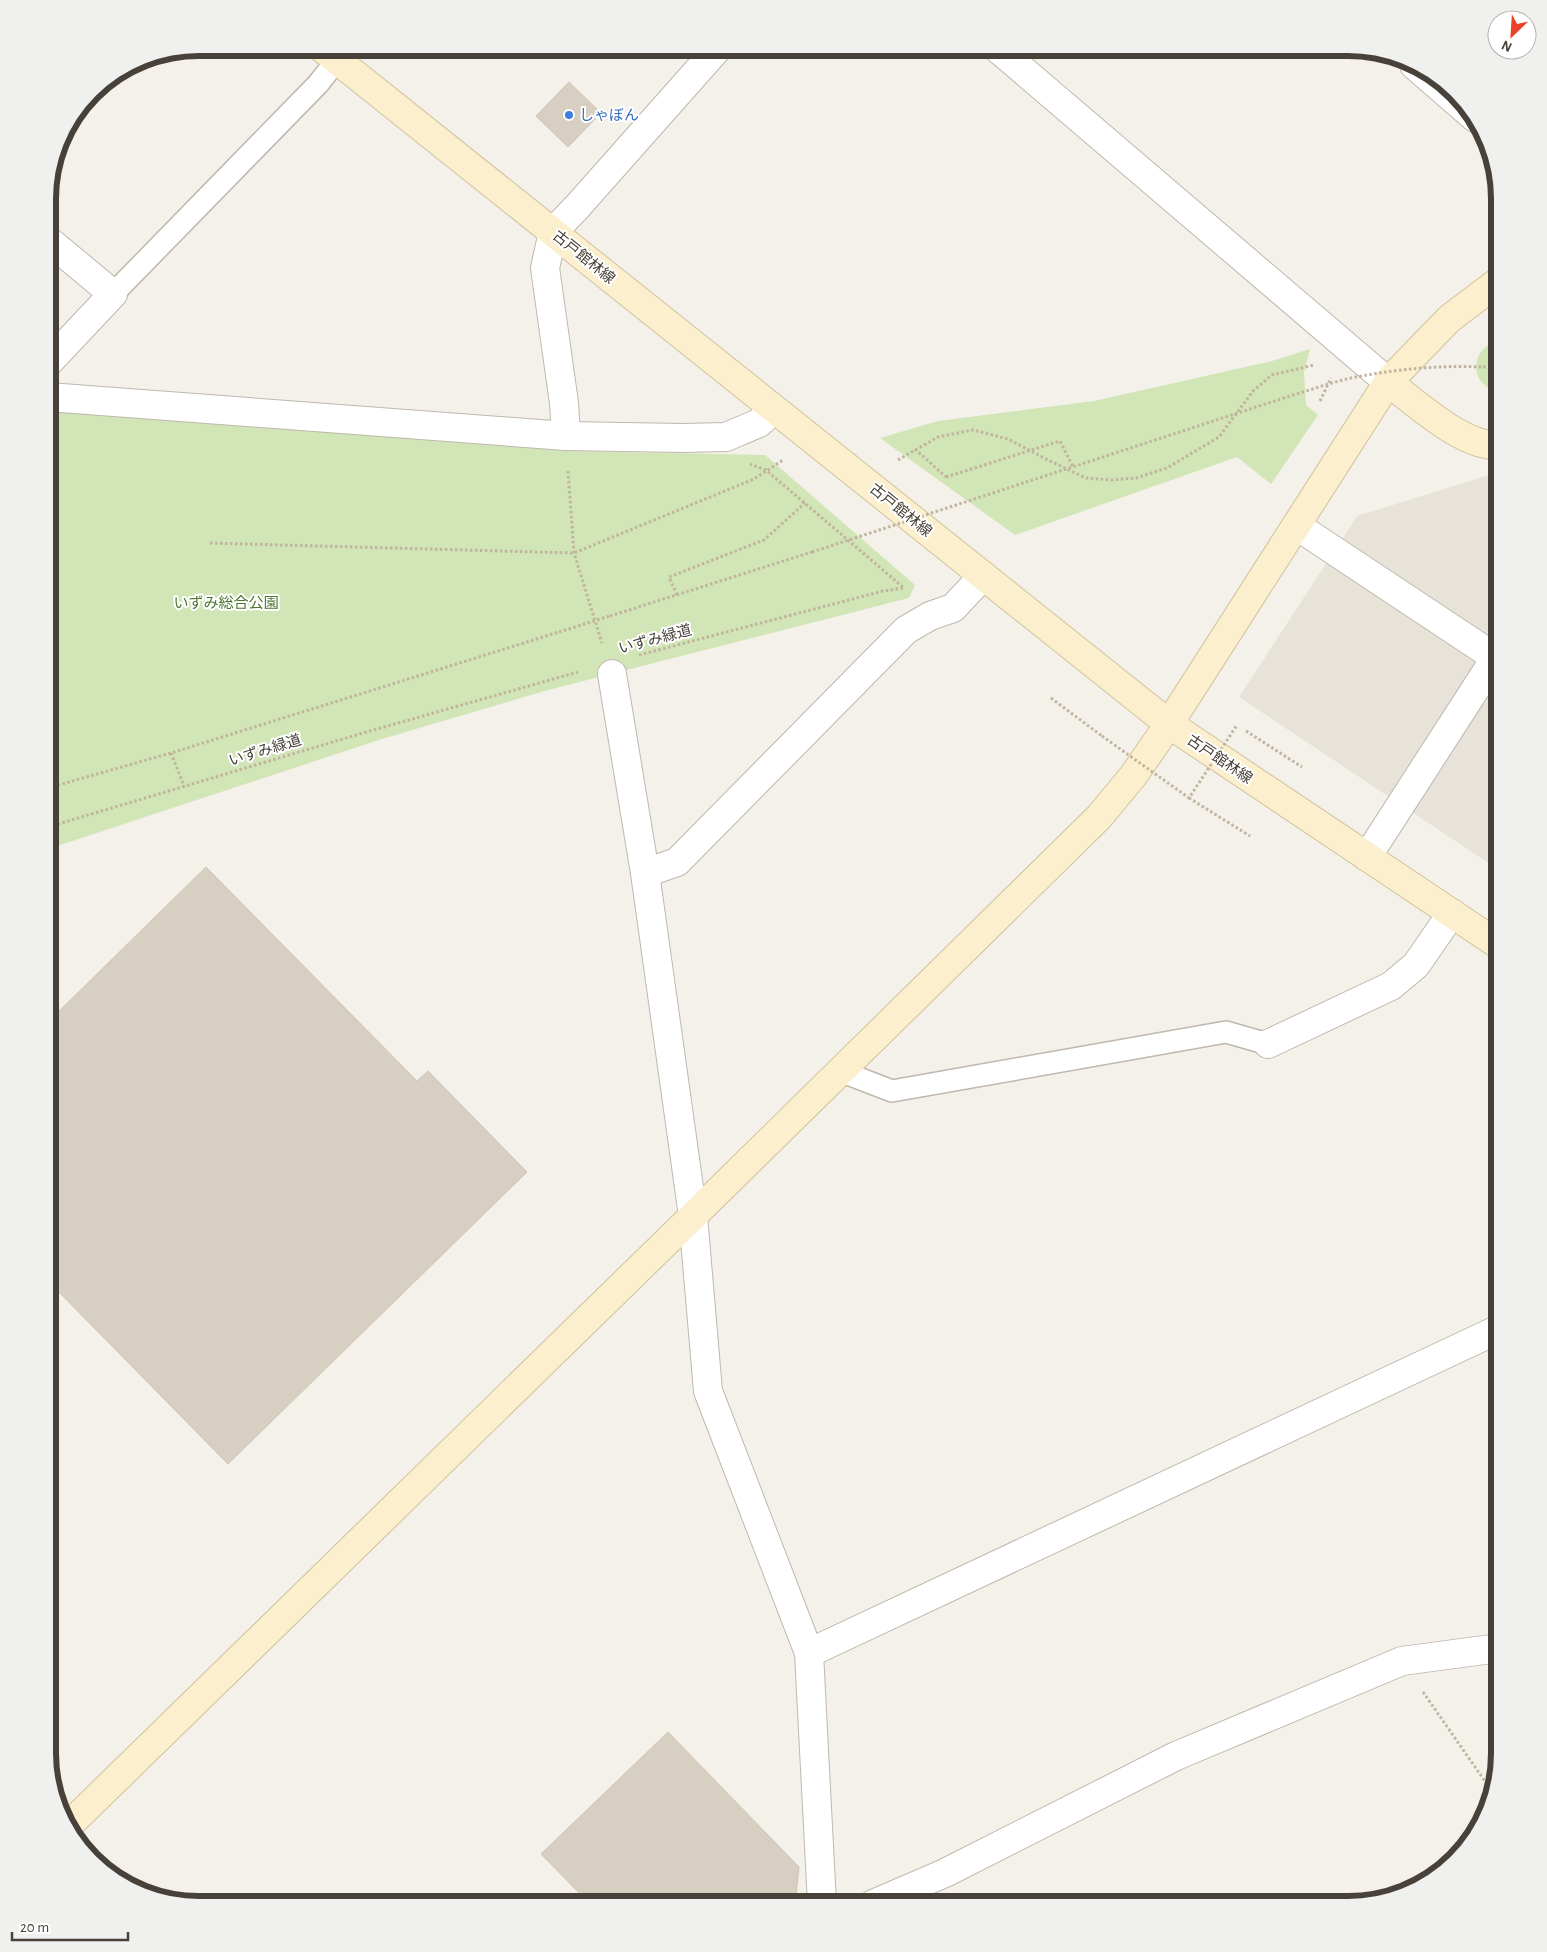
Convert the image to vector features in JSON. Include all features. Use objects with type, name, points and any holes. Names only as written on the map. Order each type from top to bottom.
[{"type":"street","name":"古戸館林線","points":[[334,57],[1169,724],[1491,939]]},
{"type":"street","points":[[566,436],[564,403],[545,268],[553,232],[710,57]]},
{"type":"street","points":[[1008,57],[1388,382],[1460,436],[1491,446]]},
{"type":"street","points":[[57,247],[113,294],[57,354]]},
{"type":"street","points":[[74,1821],[1099,817],[1133,776],[1169,724],[1388,382],[1449,319],[1491,288]]},
{"type":"street","points":[[57,398],[566,436],[726,438],[759,423],[774,409]]},
{"type":"street","points":[[1297,526],[1491,653]]},
{"type":"street","points":[[646,873],[678,862],[906,630],[930,616],[954,608],[983,576]]},
{"type":"street","points":[[610,669],[646,873],[693,1216],[708,1391],[809,1653],[822,1896]]},
{"type":"street","points":[[1367,857],[1491,669]]},
{"type":"street","points":[[1268,1044],[1391,986],[1416,965],[1452,913]]},
{"type":"street","points":[[809,1653],[1491,1332]]},
{"type":"street","points":[[892,1896],[945,1873],[1176,1756],[1402,1661],[1491,1649]]},
{"type":"lane","points":[[113,294],[318,84],[329,57]]},
{"type":"lane","points":[[840,1071],[892,1091],[1226,1032],[1268,1044]]},
{"type":"path","points":[[898,460],[938,438],[973,430],[1008,439],[1086,478],[1111,480],[1136,478],[1167,468],[1219,436],[1253,391],[1272,375],[1316,365]]},
{"type":"path","points":[[57,786],[171,753],[677,595],[1293,395],[1354,378],[1414,368],[1449,366],[1491,367]]},
{"type":"path","points":[[1320,401],[1332,377],[1330,370]]},
{"type":"path","points":[[566,436],[574,553],[610,669]]},
{"type":"path","points":[[916,449],[946,477],[1060,441],[1073,467]]},
{"type":"path","points":[[210,543],[574,553],[754,479],[783,460]]},
{"type":"path","name":"いずみ緑道","points":[[57,824],[363,733],[610,669],[873,594],[904,588],[766,470],[744,462]]},
{"type":"path","points":[[677,595],[669,577],[764,540],[805,503]]},
{"type":"path","points":[[1051,698],[1189,798],[1250,836]]},
{"type":"path","points":[[1189,798],[1236,725],[1302,767]]},
{"type":"path","points":[[171,753],[184,786]]},
{"type":"path","points":[[1402,1661],[1487,1784]]},
{"type":"shaded area","points":[[1491,474],[1491,865],[1239,697],[1357,516]]},
{"type":"green space","points":[[1491,344],[1491,389],[1477,375],[1476,367],[1482,351]]},
{"type":"green space","points":[[1310,349],[1304,373],[1306,405],[1318,415],[1271,484],[1237,457],[1015,535],[880,438],[938,421],[1094,401],[1272,361]]},
{"type":"green space","name":"いずみ総合公園","points":[[57,411],[567,451],[765,455],[915,585],[909,598],[548,690],[382,739],[57,846]]},
{"type":"building","name":"しゃぼん","points":[[569,82],[601,113],[568,147],[536,116]]},
{"type":"building","points":[[206,867],[417,1081],[428,1071],[527,1172],[228,1464],[56,1289],[56,1014]]},
{"type":"building","points":[[668,1732],[799,1867],[796,1896],[582,1896],[541,1854]]},
{"type":"place","name":"しゃぼん","points":[[569,115]]}]
